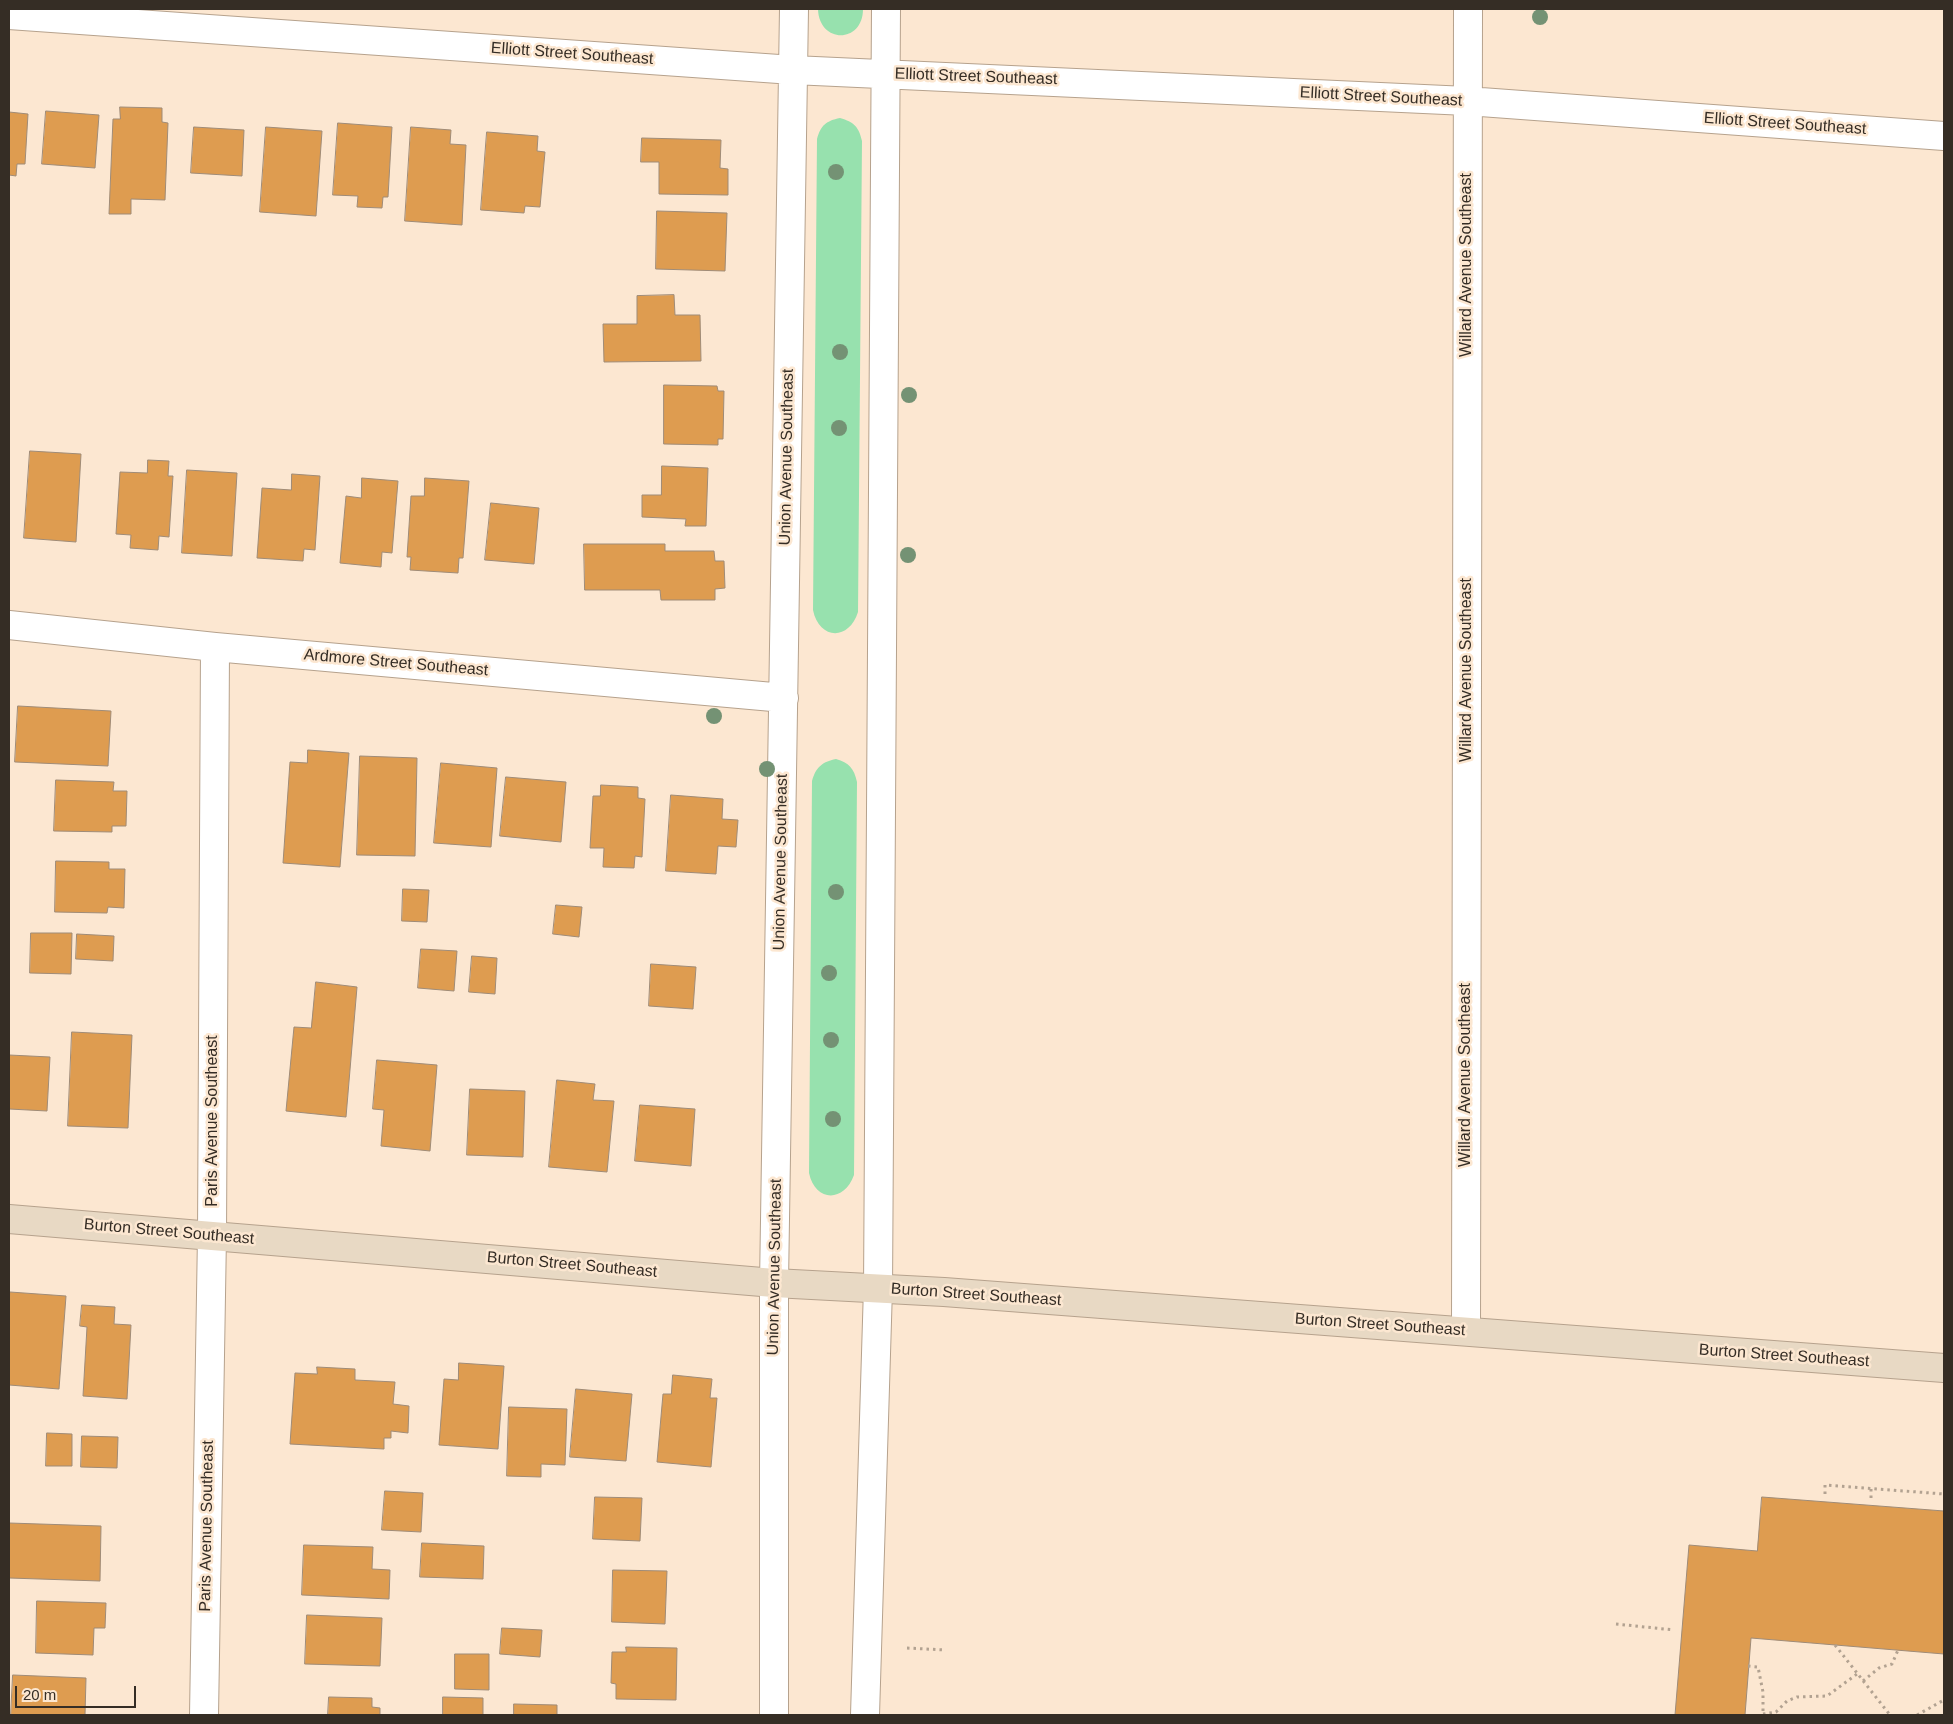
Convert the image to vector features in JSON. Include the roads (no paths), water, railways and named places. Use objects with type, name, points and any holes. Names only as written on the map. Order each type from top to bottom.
[{"type":"main road","name":"Burton Street Southeast","points":[[9,1219],[774,1283],[878,1288],[1944,1368]]},
{"type":"street","name":"Union Avenue Southeast","points":[[774,1715],[774,1283],[794,9]]},
{"type":"street","points":[[865,1715],[878,1288],[886,9]]},
{"type":"street","name":"Willard Avenue Southeast","points":[[1466,1331],[1468,9]]},
{"type":"street","name":"Elliott Street Southeast","points":[[9,15],[793,70],[1467,101],[1944,136]]},
{"type":"street","name":"Ardmore Street Southeast","points":[[9,625],[215,647],[784,698]]},
{"type":"street","name":"Paris Avenue Southeast","points":[[204,1715],[212,1235],[215,647]]}]
